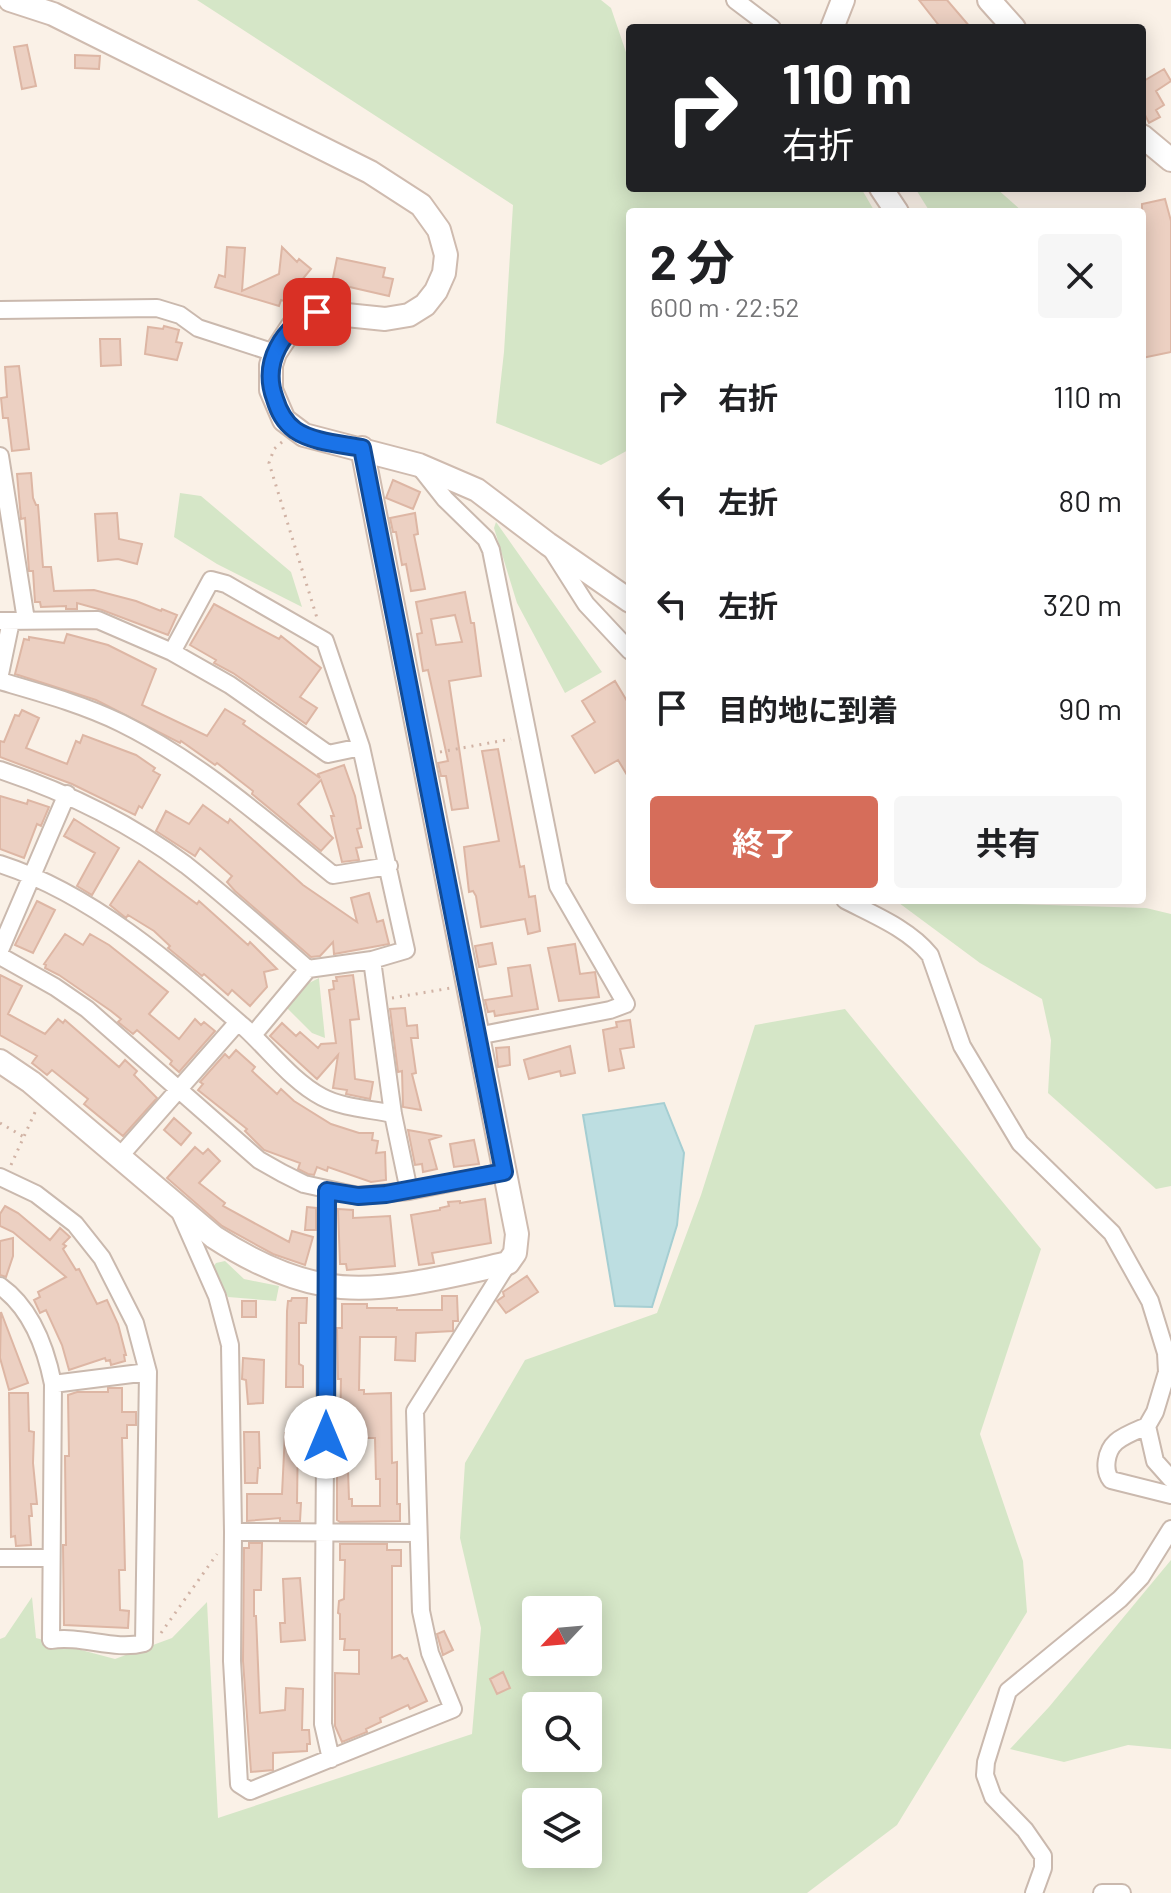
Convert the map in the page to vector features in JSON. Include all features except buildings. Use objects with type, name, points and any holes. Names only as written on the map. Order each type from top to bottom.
[{"type":"street","points":[[10,0],[53,14],[370,172],[421,205],[439,230],[446,255],[444,273],[436,291],[425,305],[409,315],[385,319],[317,312],[292,327],[271,365],[271,390],[284,420],[304,435],[419,465],[477,490],[626,598]]},
{"type":"street","points":[[735,0],[767,24]]},
{"type":"street","points":[[834,24],[843,0]]},
{"type":"street","points":[[989,0],[1010,24]]},
{"type":"street","points":[[1146,139],[1171,160]]},
{"type":"street","points":[[0,310],[157,308],[180,315],[198,328],[275,353]]},
{"type":"street","points":[[177,1207],[217,1296],[230,1345],[232,1661],[239,1784],[250,1791],[453,1709],[430,1653],[421,1611],[415,1411],[515,1253],[517,1234],[362,448]]},
{"type":"street","points":[[0,456],[12,621],[0,674]]},
{"type":"street","points":[[419,465],[445,499],[486,539],[491,550],[558,886],[626,1004],[610,1010],[477,1036]]},
{"type":"street","points":[[548,544],[586,604],[626,647]]},
{"type":"street","points":[[172,652],[211,580],[226,584],[325,641],[361,747],[389,866],[406,950],[372,960],[308,969],[253,1035]]},
{"type":"street","points":[[12,621],[98,620],[172,652],[230,685],[328,754],[361,747]]},
{"type":"street","points":[[0,681],[67,701],[120,723],[184,758],[235,794],[333,875],[389,866]]},
{"type":"street","points":[[0,770],[67,794],[138,832],[186,865],[308,969]]},
{"type":"street","points":[[67,794],[0,953],[87,1009],[259,1160],[304,1184],[358,1196],[409,1191],[504,1172]]},
{"type":"street","points":[[0,864],[33,874],[121,926],[238,1022],[303,1084],[322,1097],[336,1103],[393,1114]]},
{"type":"street","points":[[853,904],[920,943],[930,955],[962,1046],[1020,1143],[1112,1233],[1136,1274],[1150,1301],[1166,1353],[1167,1372],[1155,1412],[1147,1426],[1116,1442],[1106,1464],[1106,1474],[1111,1480],[1171,1495]]},
{"type":"street","points":[[372,960],[393,1114],[409,1191]]},
{"type":"street","points":[[120,1156],[238,1022]]},
{"type":"street","points":[[0,1061],[31,1082],[214,1237],[243,1256],[276,1270],[326,1285],[355,1287],[434,1279],[508,1263]]},
{"type":"street","points":[[0,1286],[25,1313],[47,1354],[53,1384],[51,1640],[67,1638],[131,1647],[144,1643],[148,1372],[135,1323],[102,1258],[75,1224],[36,1194],[2,1178]]},
{"type":"street","points":[[327,1191],[323,1724],[331,1759]]},
{"type":"street","points":[[53,1384],[148,1372]]},
{"type":"street","points":[[1147,1426],[1155,1461],[1171,1479]]},
{"type":"street","points":[[1034,1893],[1043,1868],[1043,1856],[1025,1830],[993,1797],[985,1775],[986,1762],[1008,1691],[1120,1599],[1141,1577],[1171,1529]]},
{"type":"street","points":[[233,1532],[418,1533]]},
{"type":"street","points":[[0,1558],[51,1558]]},
{"type":"street","points":[[1102,1893],[1122,1893]]},
{"type":"path","points":[[295,430],[274,449],[269,463],[325,641]]},
{"type":"path","points":[[424,755],[527,736]]},
{"type":"path","points":[[377,1001],[467,985]]},
{"type":"path","points":[[2,1178],[36,1110],[20,1094],[31,1082]]},
{"type":"path","points":[[0,1123],[24,1137]]},
{"type":"path","points":[[144,1643],[160,1634],[233,1532]]},
{"type":"green space","points":[[197,0],[601,0],[611,8],[626,52],[626,192],[863,192],[873,208],[626,208],[626,451],[601,465],[496,423],[504,352],[513,205]]},
{"type":"green space","points":[[918,192],[1000,192],[1018,208],[928,208]]},
{"type":"green space","points":[[180,493],[201,496],[291,572],[302,607],[217,564],[174,537]]},
{"type":"green space","points":[[496,522],[602,672],[565,693],[517,603],[494,528]]},
{"type":"green space","points":[[900,904],[1146,908],[1171,914],[1171,1186],[1156,1189],[1048,1093],[1051,1040],[1042,999],[980,963]]},
{"type":"green space","points":[[319,978],[325,1038],[312,1033],[287,1008],[309,983]]},
{"type":"green space","points":[[845,1009],[1041,1249],[980,1434],[1023,1561],[1027,1612],[897,1825],[807,1893],[0,1893],[0,1639],[5,1637],[32,1597],[36,1638],[115,1659],[172,1638],[207,1602],[218,1818],[472,1734],[481,1628],[460,1538],[465,1463],[525,1360],[657,1313],[701,1195],[755,1025]]},
{"type":"green space","points":[[225,1261],[244,1279],[279,1286],[276,1301],[228,1297],[213,1267]]},
{"type":"green space","points":[[1171,1560],[1171,1749],[1128,1745],[1064,1762],[1010,1749],[1049,1707]]},
{"type":"water","points":[[664,1103],[684,1153],[677,1225],[652,1307],[615,1306],[583,1115]]},
{"type":"route","points":[[317,312],[302,319],[284,336],[271,365],[271,390],[284,420],[295,430],[304,435],[362,448],[504,1172],[386,1194],[358,1196],[327,1191],[326,1437]]}]
